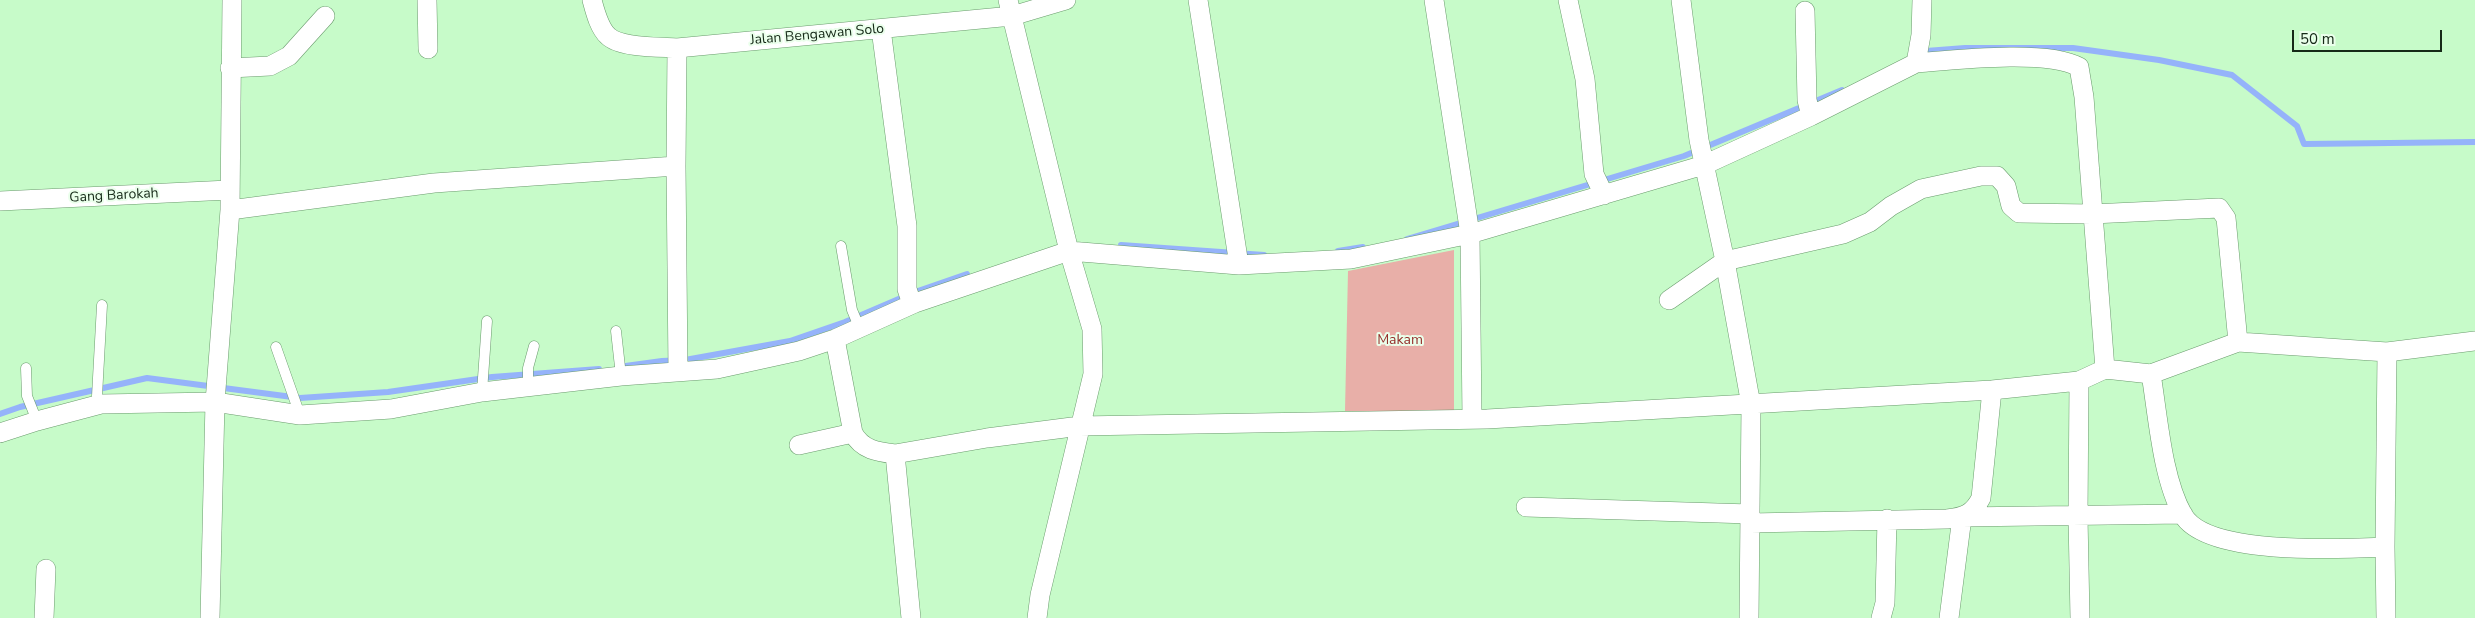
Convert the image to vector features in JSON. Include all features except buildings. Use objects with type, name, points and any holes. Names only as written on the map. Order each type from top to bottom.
[{"type":"street","points":[[210,618],[216,393],[230,210],[232,0]]},
{"type":"street","points":[[427,0],[428,49]]},
{"type":"street","name":"Jalan Bengawan Solo","points":[[592,0],[596,16],[608,36],[625,44],[677,48],[881,28],[1066,0]]},
{"type":"street","points":[[1198,0],[1238,258]]},
{"type":"street","points":[[1434,0],[1468,223],[1472,419]]},
{"type":"street","points":[[1568,0],[1585,79],[1599,186]]},
{"type":"street","points":[[1682,0],[1702,153],[1725,261],[1751,405],[1749,618]]},
{"type":"street","points":[[1916,63],[1921,35],[1922,0]]},
{"type":"street","points":[[1010,8],[1069,251],[1092,329],[1094,352],[1093,374],[1040,595],[1037,618]]},
{"type":"street","points":[[1805,11],[1810,109]]},
{"type":"street","points":[[230,68],[270,66],[289,56],[325,16]]},
{"type":"street","points":[[881,28],[907,226],[911,298]]},
{"type":"street","points":[[677,48],[678,363]]},
{"type":"street","points":[[0,433],[34,416],[99,400],[216,393],[299,411],[391,409],[483,387],[528,384],[620,369],[678,363],[717,369],[799,351],[835,339],[911,298],[1069,251],[1238,258],[1351,259],[1599,186],[1702,153],[1916,63],[1988,57],[2040,59],[2063,62],[2079,67],[2084,97],[2105,369]]},
{"type":"street","points":[[230,210],[434,184],[676,166]]},
{"type":"street","points":[[1669,300],[1725,261],[1843,234],[1870,222],[1891,206],[1922,189],[1981,176],[1997,176],[2006,186],[2011,206],[2020,213],[2092,214],[2219,208],[2226,218],[2238,342]]},
{"type":"street","name":"Gang Barokah","points":[[0,201],[229,190]]},
{"type":"street","points":[[835,339],[853,433],[857,441],[867,448],[895,454],[987,438],[1080,426],[1472,419],[1751,405],[1992,390],[2079,381],[2105,369],[2151,374],[2238,342],[2386,352],[2475,341]]},
{"type":"street","points":[[2386,352],[2386,618]]},
{"type":"street","points":[[2151,374],[2169,481],[2183,514],[2200,530],[2243,544],[2278,548],[2385,548]]},
{"type":"street","points":[[2079,381],[2078,517],[2080,618]]},
{"type":"street","points":[[1949,618],[1962,517],[1976,508],[1981,498],[1992,390]]},
{"type":"street","points":[[799,445],[853,433]]},
{"type":"street","points":[[895,454],[911,618]]},
{"type":"street","points":[[1526,507],[1750,518],[1887,519],[2183,514]]},
{"type":"street","points":[[1881,618],[1885,604],[1887,519]]},
{"type":"street","points":[[44,618],[46,569]]},
{"type":"lane","points":[[841,246],[852,310],[858,325]]},
{"type":"lane","points":[[99,400],[98,383],[102,305]]},
{"type":"lane","points":[[483,387],[487,321]]},
{"type":"lane","points":[[616,331],[620,369]]},
{"type":"lane","points":[[528,384],[528,368],[534,346]]},
{"type":"lane","points":[[276,347],[299,411]]},
{"type":"lane","points":[[26,368],[27,396],[34,416]]},
{"type":"green space","name":"Makam","points":[[1454,250],[1454,412],[1345,411],[1348,271]]},
{"type":"waterway","points":[[1926,51],[1965,48],[2073,48],[2159,60],[2232,75],[2297,126],[2304,144],[2475,142]]},
{"type":"waterway","points":[[1407,239],[1684,156],[1842,90]]},
{"type":"waterway","points":[[1121,245],[1264,255]]},
{"type":"waterway","points":[[1338,251],[1363,247]]},
{"type":"waterway","points":[[618,367],[685,360],[790,341],[845,322],[915,292],[967,274]]},
{"type":"waterway","points":[[0,414],[20,407],[147,378],[300,398],[388,392],[492,377],[599,369]]}]
